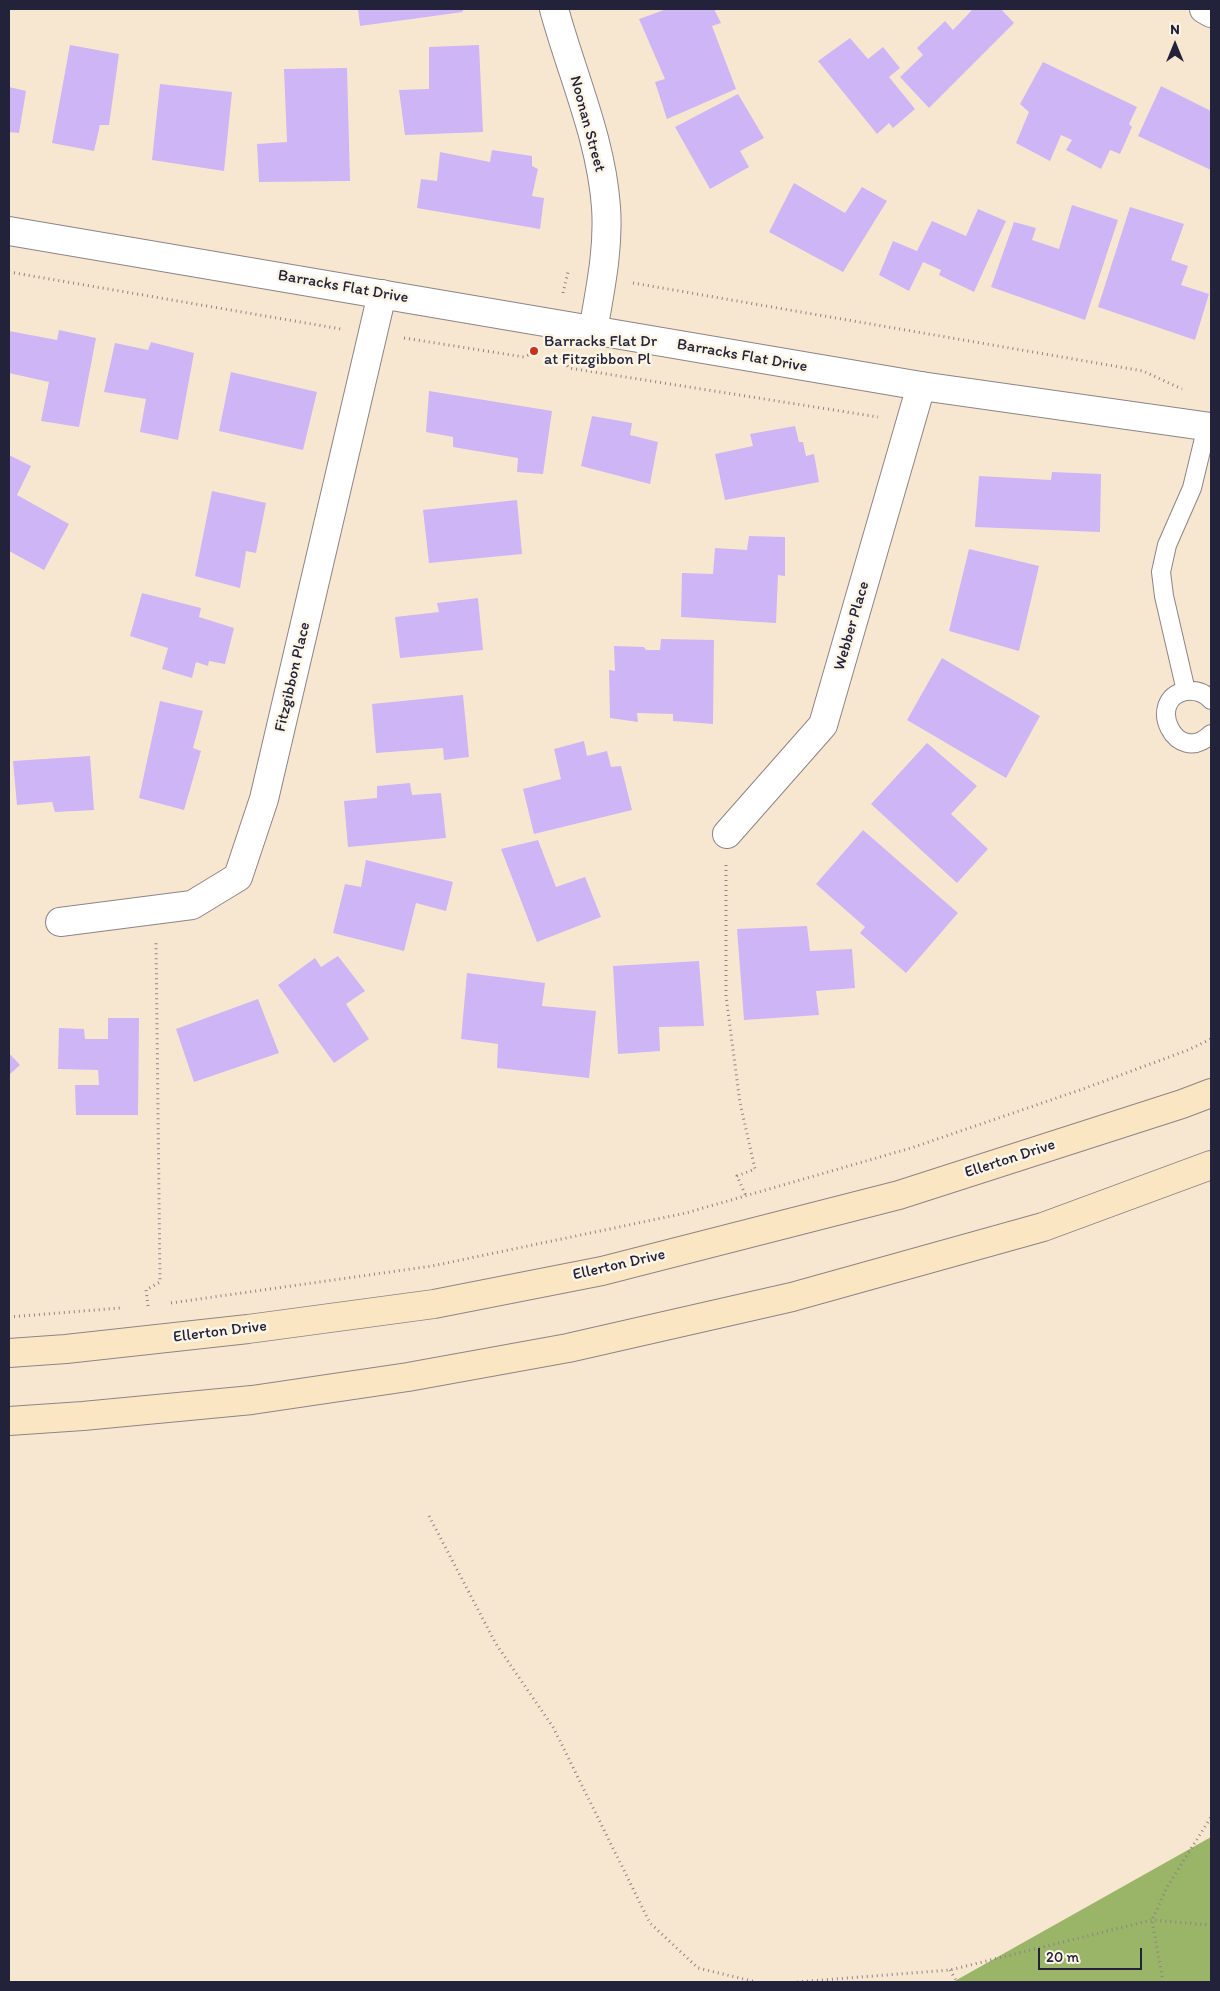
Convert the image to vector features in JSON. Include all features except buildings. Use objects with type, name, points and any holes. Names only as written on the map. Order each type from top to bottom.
[{"type":"main road","name":"Ellerton Drive","points":[[9,1353],[66,1349],[248,1329],[434,1304],[602,1271],[899,1195],[1211,1093]]},
{"type":"main road","points":[[9,1421],[252,1400],[408,1378],[568,1348],[792,1296],[1044,1227],[1211,1165]]},
{"type":"street","name":"Noonan Street","points":[[554,9],[602,170],[606,208],[606,236],[602,279],[593,331]]},
{"type":"street","points":[[1204,9],[1211,13]]},
{"type":"street","name":"Barracks Flat Drive","points":[[9,231],[921,386],[1209,427]]},
{"type":"street","name":"Fitzgibbon Place","points":[[60,922],[192,905],[238,878],[264,799],[382,294]]},
{"type":"street","name":"Webber Place","points":[[727,834],[824,725],[921,386]]},
{"type":"lane","points":[[1186,692],[1164,596],[1162,572],[1167,544],[1192,488],[1209,427]]},
{"type":"lane","points":[[1211,700],[1198,692],[1186,692],[1175,697],[1168,706],[1166,718],[1169,729],[1177,738],[1188,743],[1200,741],[1211,734]]},
{"type":"path","points":[[568,274],[1143,371],[1185,390]]},
{"type":"path","points":[[557,353],[569,368],[910,423]]},
{"type":"path","points":[[727,834],[726,996],[740,1103],[755,1169],[737,1176],[746,1196]]},
{"type":"path","points":[[148,1306],[146,1290],[160,1282],[155,910]]},
{"type":"path","points":[[168,1304],[432,1266],[686,1213],[911,1148],[1084,1089],[1188,1050],[1211,1039]]},
{"type":"path","points":[[138,1307],[158,1305]]},
{"type":"path","points":[[9,1317],[128,1308]]},
{"type":"path","points":[[429,1516],[496,1644],[553,1727],[650,1923],[698,1968],[756,1982]]},
{"type":"path","points":[[1163,1982],[1152,1920],[1167,1887],[1211,1817]]},
{"type":"path","points":[[797,1982],[950,1970],[1152,1920],[1211,1924]]},
{"type":"path","points":[[950,1970],[957,1982]]},
{"type":"green space","points":[[1211,1837],[1211,1982],[953,1982]]},
{"type":"place","name":"Barracks Flat Dr at Fitzgibbon Pl","points":[[534,351]]}]
